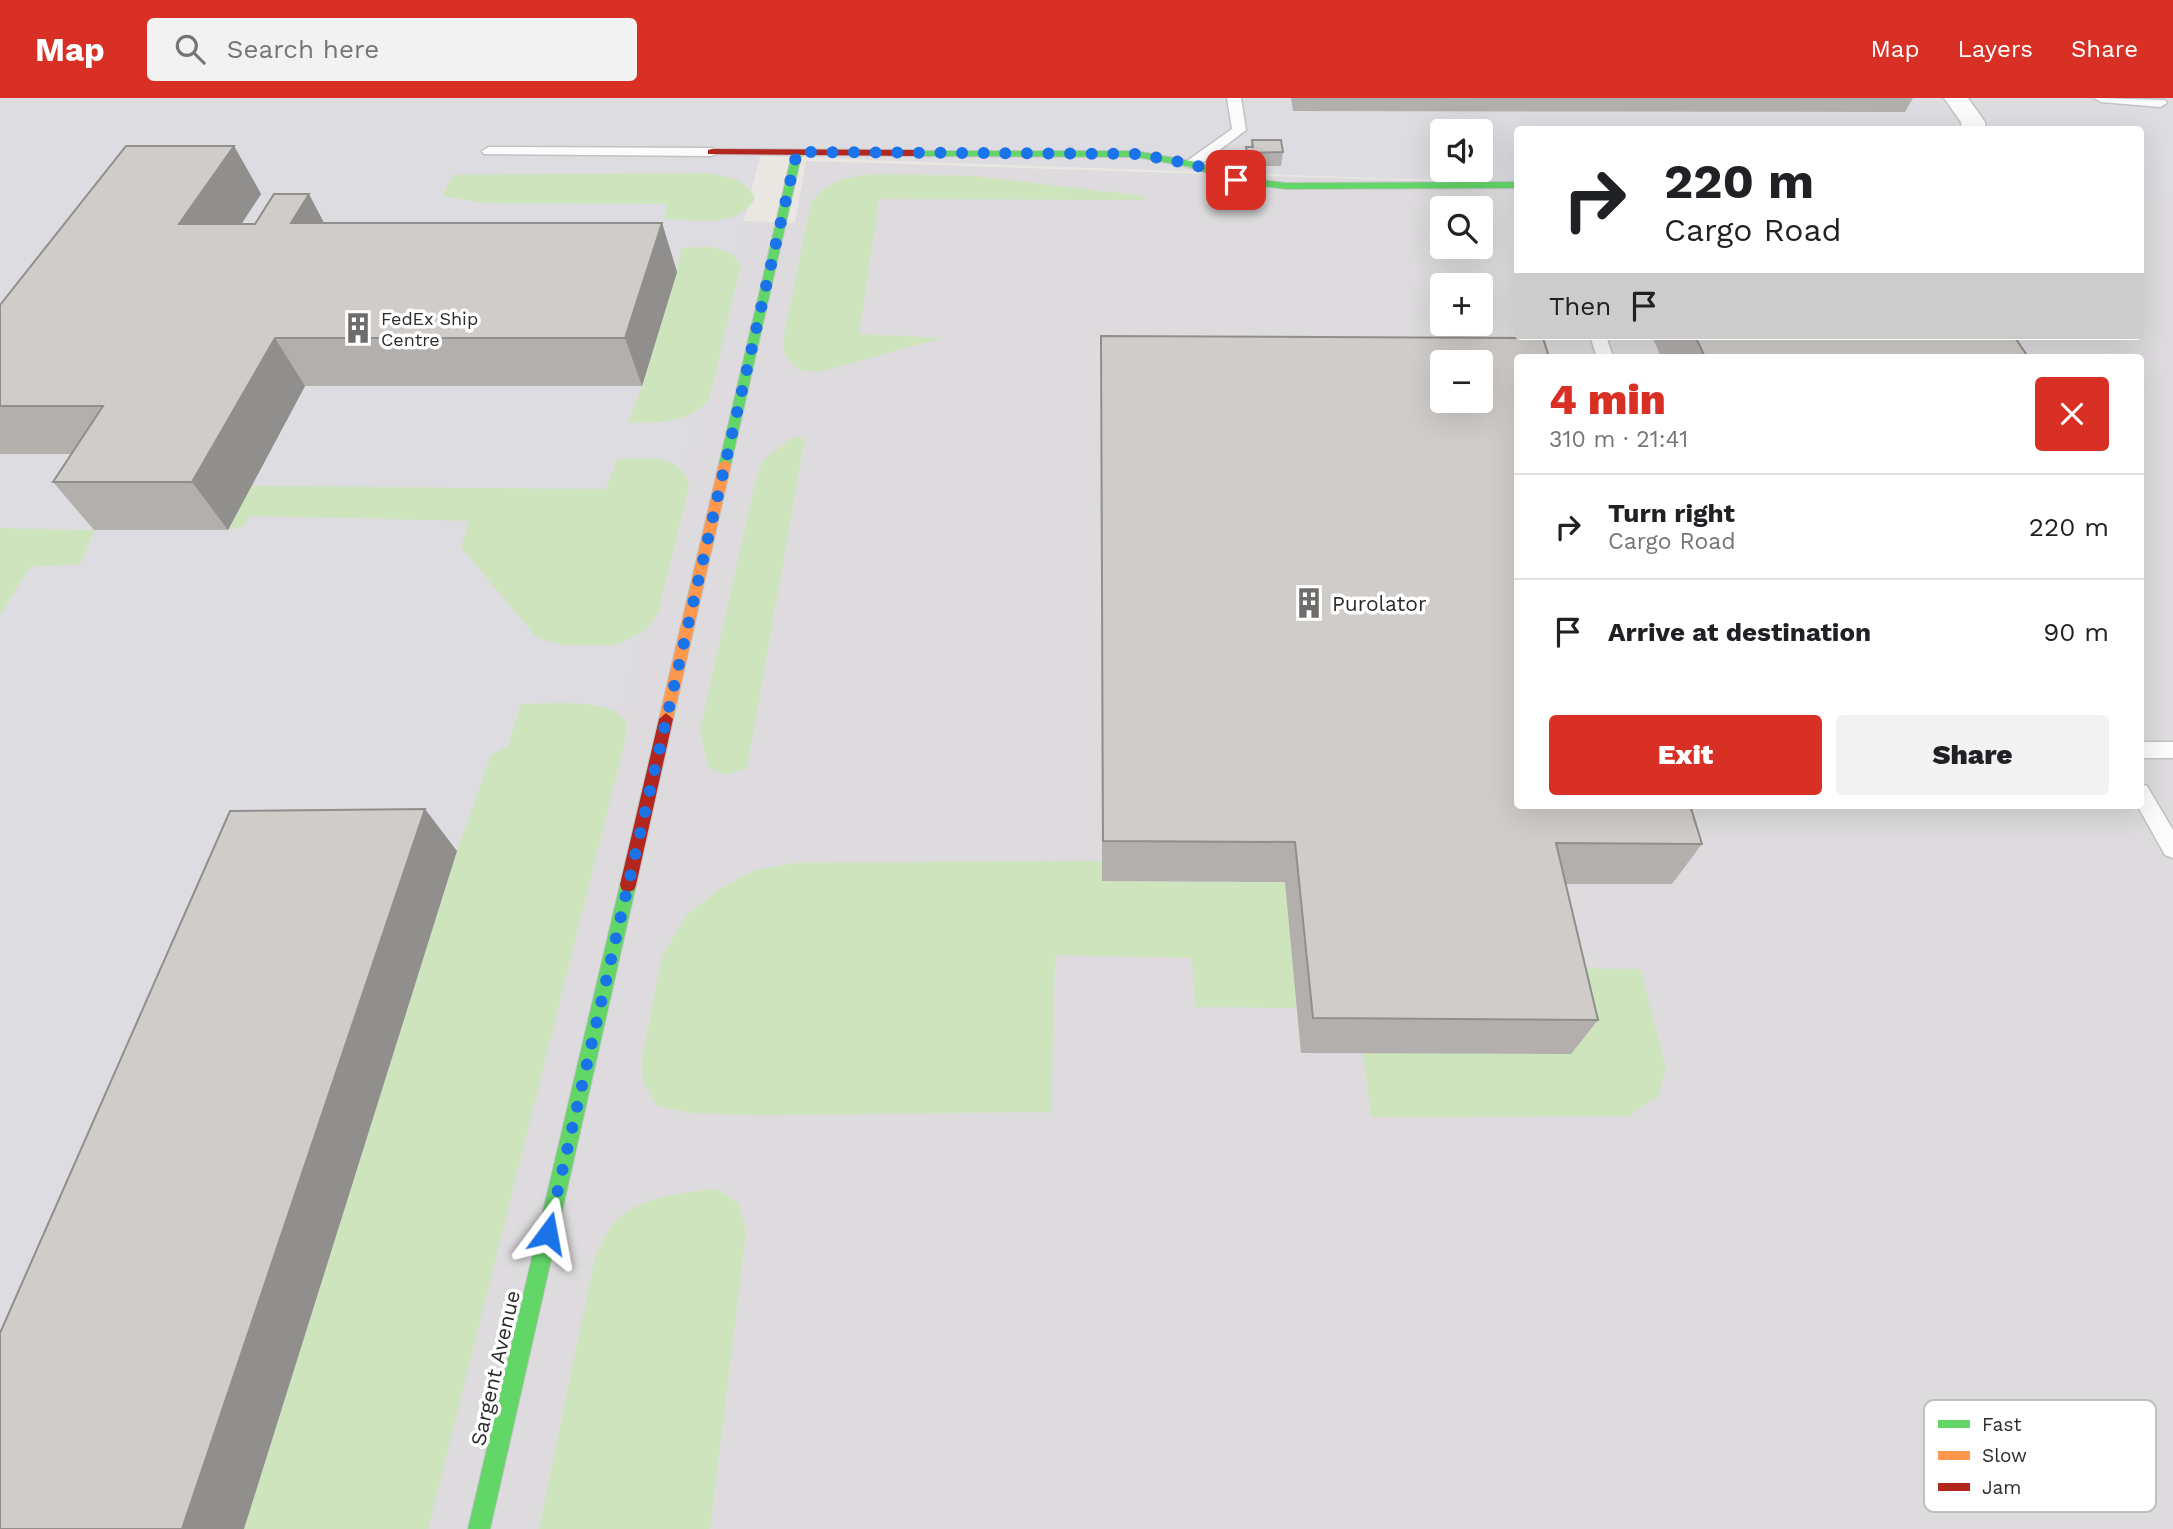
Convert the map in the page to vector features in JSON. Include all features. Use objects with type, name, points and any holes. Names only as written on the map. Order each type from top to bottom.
[{"type":"street","points":[[1956,98],[1974,126]]},
{"type":"street","points":[[712,152],[1136,154],[1192,164],[1236,180],[1286,186],[1514,185]]},
{"type":"street","name":"Sargent Avenue","points":[[479,1529],[797,152]]},
{"type":"lane","points":[[1192,164],[1239,130],[1234,98]]},
{"type":"lane","points":[[2101,98],[2160,103],[2156,98]]},
{"type":"lane","points":[[489,151],[712,152]]},
{"type":"lane","points":[[2144,750],[2173,750]]},
{"type":"lane","points":[[2144,799],[2173,849]]},
{"type":"shaded area","points":[[0,98],[2173,98],[2173,198],[2144,198],[2144,126],[1514,126],[1514,183],[1489,182],[1493,182],[1493,119],[1430,119],[1430,180],[760,156],[418,1529],[0,1529]]},
{"type":"shaded area","points":[[806,161],[1514,184],[1514,340],[2144,340],[2144,198],[2173,198],[2173,1529],[0,1529],[692,219],[795,223]]},
{"type":"green space","points":[[705,173],[740,182],[755,198],[738,215],[702,221],[664,219],[667,204],[485,203],[442,196],[453,175]]},
{"type":"green space","points":[[882,174],[974,176],[1144,196],[1145,200],[879,199],[859,334],[942,338],[819,372],[799,370],[785,356],[783,340],[811,202],[834,183]]},
{"type":"green space","points":[[710,247],[730,253],[741,264],[709,400],[682,418],[662,422],[628,423],[642,386],[682,248]]},
{"type":"green space","points":[[793,437],[803,438],[804,443],[747,768],[725,775],[708,767],[700,730],[755,483],[763,460]]},
{"type":"green space","points":[[617,459],[650,459],[670,463],[679,467],[689,486],[658,613],[647,629],[617,645],[563,645],[537,638],[461,547],[469,521],[250,516],[244,526],[228,530],[251,486],[606,489]]},
{"type":"green space","points":[[0,528],[94,530],[80,564],[30,567],[0,615]]},
{"type":"green space","points":[[561,703],[607,708],[618,713],[625,721],[627,732],[428,1529],[244,1529],[457,851],[491,755],[508,746],[521,704]]},
{"type":"green space","points":[[1102,861],[1103,881],[1285,882],[1297,1008],[1195,1007],[1192,958],[1055,955],[1051,1112],[759,1115],[691,1113],[657,1106],[643,1081],[642,1059],[662,956],[686,916],[718,890],[755,870],[796,863]]},
{"type":"green space","points":[[1556,968],[1640,969],[1666,1068],[1658,1096],[1628,1116],[1371,1117],[1363,1053]]},
{"type":"green space","points":[[717,1189],[739,1204],[746,1232],[710,1529],[539,1529],[595,1257],[606,1235],[624,1214],[648,1201]]},
{"type":"building","points":[[1252,140],[1281,140],[1283,152],[1247,153],[1246,147],[1253,147]]},
{"type":"building","name":"FedEx Ship Centre","points":[[126,146],[234,146],[179,224],[255,224],[274,194],[309,194],[291,223],[662,223],[625,338],[275,338],[192,482],[53,482],[103,406],[0,406],[0,305]]},
{"type":"building","name":"Purolator","points":[[1101,336],[1544,340],[1548,354],[1514,354],[1514,809],[1691,809],[1702,844],[1556,843],[1598,1020],[1313,1018],[1295,842],[1103,841]]},
{"type":"building","points":[[1697,340],[2017,340],[2026,354],[1704,354]]},
{"type":"building","points":[[425,809],[182,1529],[0,1529],[0,1333],[230,811]]},
{"type":"traffic: fast","points":[[725,464],[797,152]]},
{"type":"traffic: fast","points":[[917,153],[1136,154],[1192,164],[1236,180],[1286,186],[1514,185]]},
{"type":"traffic: fast","points":[[479,1529],[628,885]]},
{"type":"traffic: slow","points":[[666,719],[725,464]]},
{"type":"traffic: jam","points":[[712,152],[917,153]]},
{"type":"traffic: jam","points":[[628,885],[666,719]]},
{"type":"place","name":"FedEx Ship Centre","points":[[358,328]]},
{"type":"place","name":"Purolator","points":[[1309,603]]},
{"type":"route","points":[[548,1233],[797,152],[1136,154],[1192,164],[1236,180]]}]
